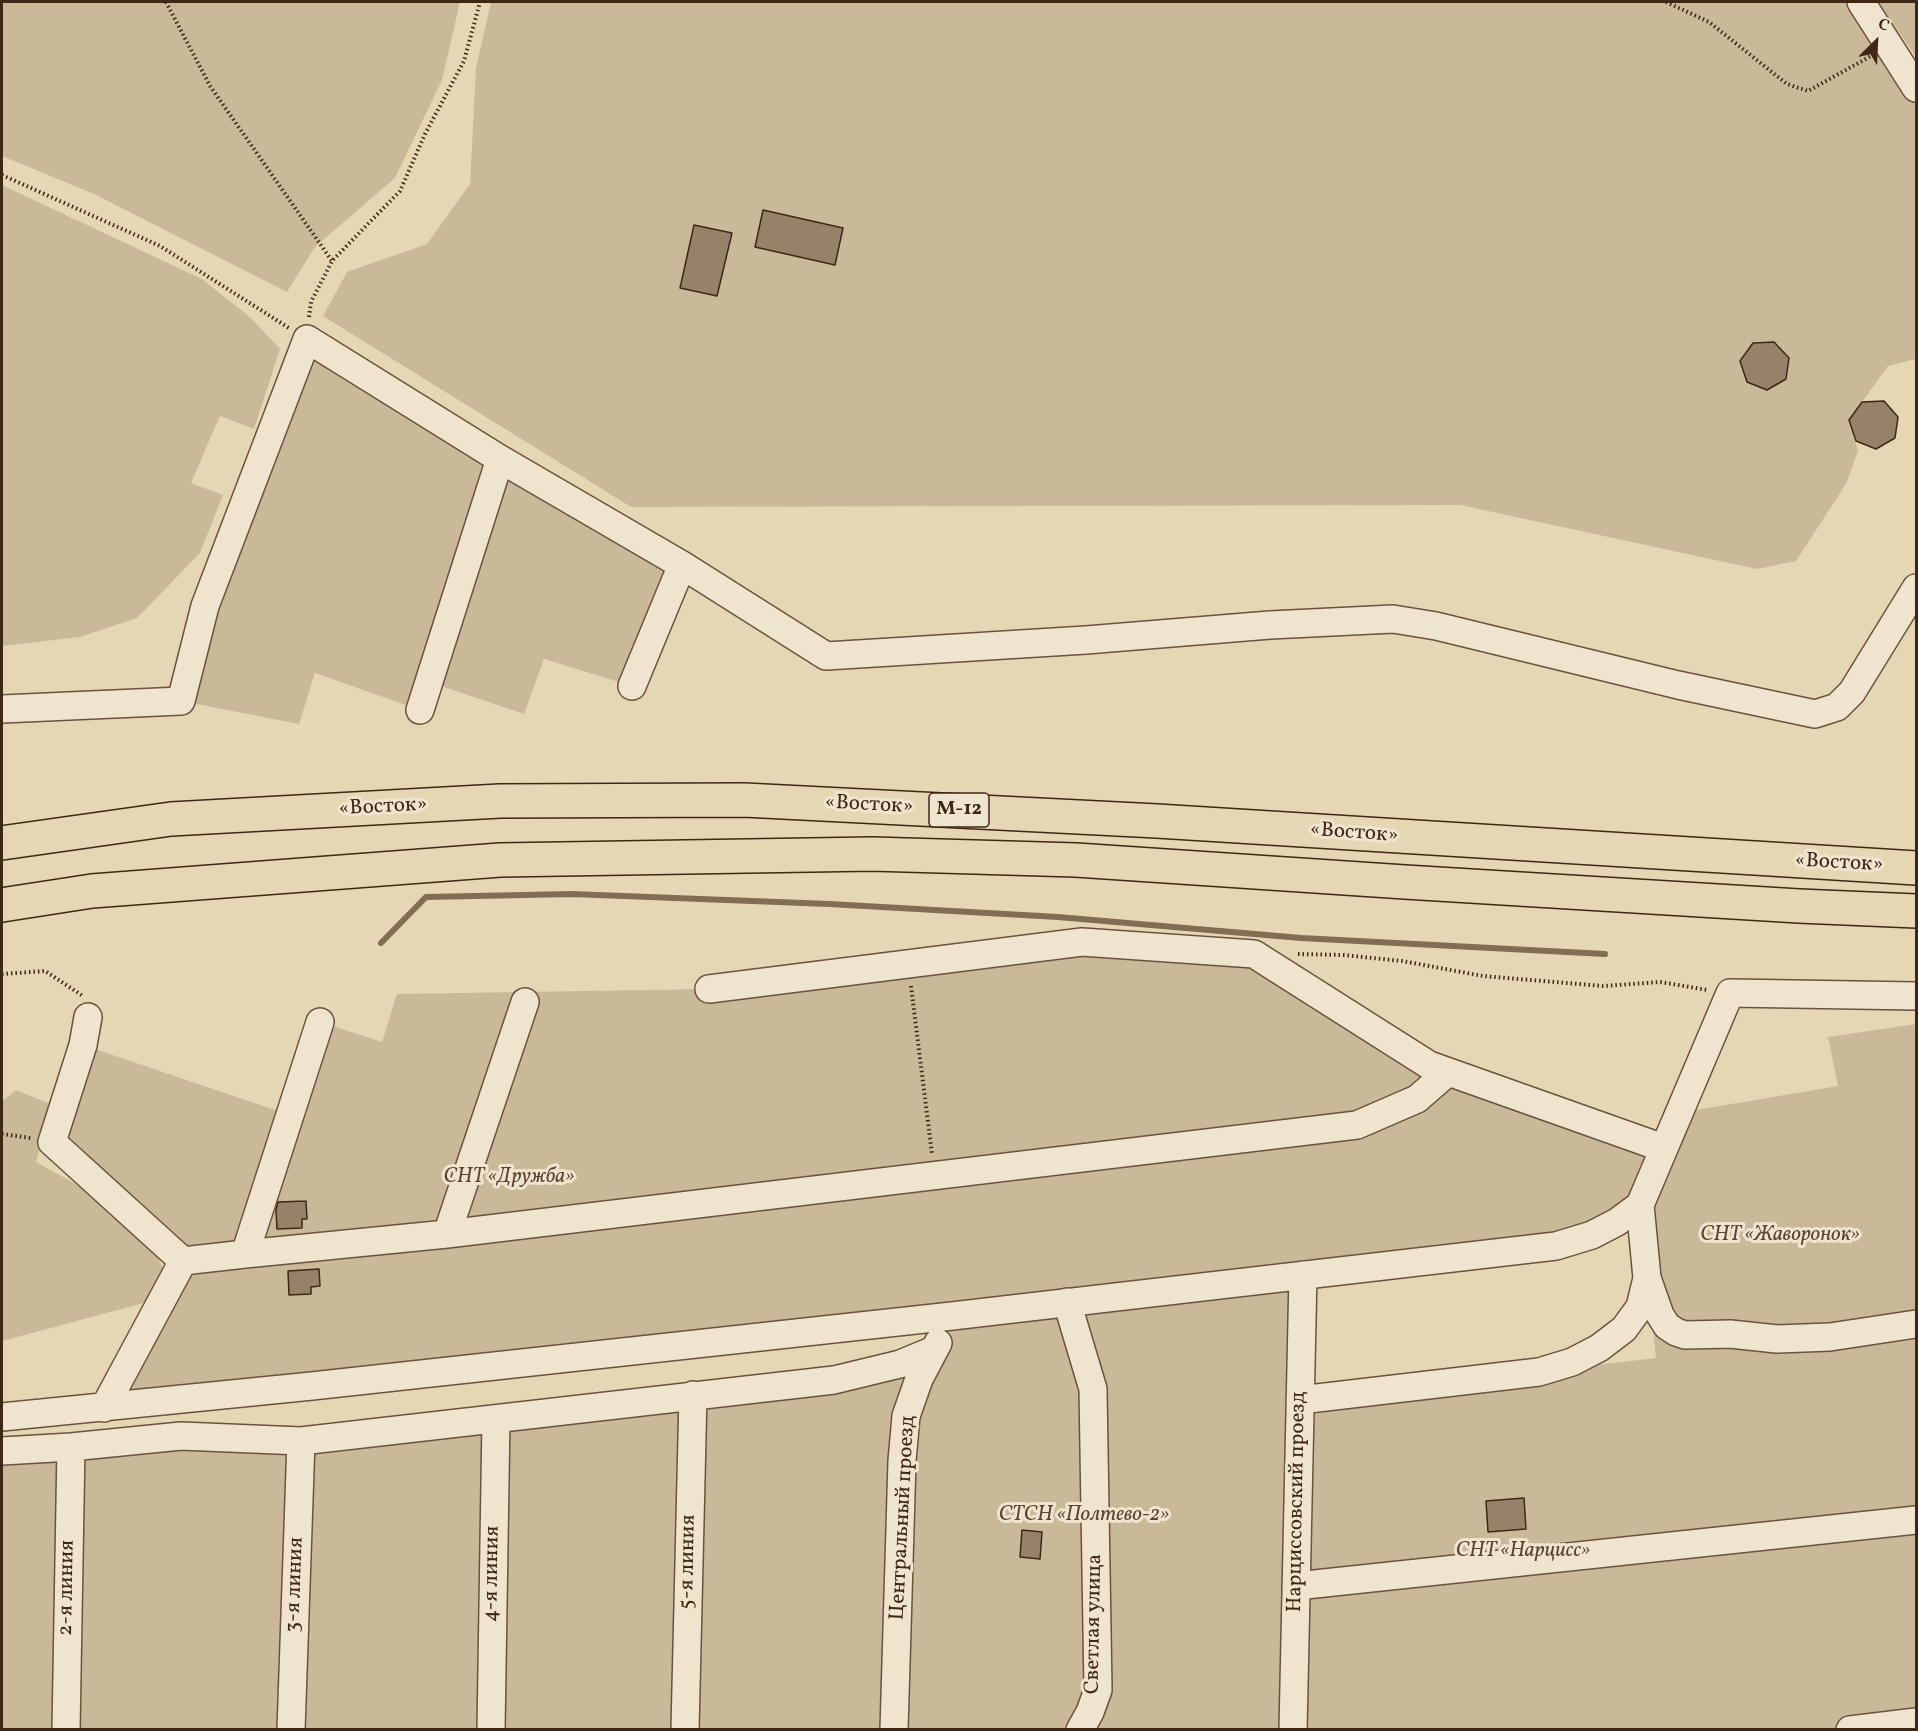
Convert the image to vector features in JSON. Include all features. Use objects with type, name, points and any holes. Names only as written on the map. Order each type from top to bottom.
[{"type":"highway","name":"«Восток»","points":[[2,843],[171,819],[500,801],[744,800],[1156,821],[1917,868]]},
{"type":"highway","name":"«Восток»","points":[[2,905],[92,891],[500,860],[872,854],[1076,860],[1417,883],[1917,911]]},
{"type":"street","points":[[1862,2],[1917,88]]},
{"type":"street","points":[[2,709],[181,701],[205,606],[307,339],[500,459],[682,565],[826,656],[1086,640],[1270,625],[1392,619],[1436,626],[1666,682],[1815,714],[1837,707],[1852,692],[1917,588]]},
{"type":"street","points":[[420,710],[500,459]]},
{"type":"street","points":[[632,686],[682,565]]},
{"type":"street","points":[[709,989],[1082,942],[1254,954],[1429,1065],[1663,1148]]},
{"type":"street","points":[[1917,996],[1730,993],[1640,1205],[1647,1278],[1660,1315],[1667,1326],[1676,1332],[1685,1335],[1730,1334],[1777,1339],[1830,1336],[1917,1324]]},
{"type":"street","points":[[447,1234],[525,1002]]},
{"type":"street","points":[[88,1017],[82,1045],[52,1142],[183,1261],[447,1234],[1357,1125],[1417,1099],[1448,1072]]},
{"type":"street","points":[[245,1254],[320,1022]]},
{"type":"street","points":[[2,1417],[104,1408],[952,1316],[1556,1246],[1592,1234],[1617,1222],[1640,1205]]},
{"type":"street","points":[[104,1408],[183,1261]]},
{"type":"street","name":"Нарциссовский проезд","points":[[1293,1730],[1303,1275]]},
{"type":"street","points":[[1300,1400],[1539,1372],[1572,1362],[1599,1348],[1624,1329],[1640,1307],[1647,1278]]},
{"type":"street","name":"Светлая улица","points":[[1068,1302],[1094,1389],[1098,1690],[1090,1713],[1080,1730]]},
{"type":"street","name":"Центральный проезд","points":[[894,1730],[902,1461],[906,1416],[919,1379],[952,1316]]},
{"type":"street","points":[[2,1451],[181,1436],[301,1441],[834,1380],[900,1364],[934,1350]]},
{"type":"street","name":"5-я линия","points":[[685,1730],[693,1395]]},
{"type":"street","name":"4-я линия","points":[[490,1730],[496,1419]]},
{"type":"street","name":"3-я линия","points":[[291,1730],[301,1441]]},
{"type":"street","name":"2-я линия","points":[[66,1730],[71,1447]]},
{"type":"street","points":[[1296,1586],[1917,1520]]},
{"type":"street","points":[[1850,1730],[1917,1722]]},
{"type":"path","points":[[166,2],[210,86],[332,261]]},
{"type":"path","points":[[2,175],[160,246],[307,339],[311,302],[332,261],[400,191],[424,134],[464,61],[480,2]]},
{"type":"path","points":[[1666,2],[1709,22],[1787,84],[1808,92],[1890,46]]},
{"type":"path","points":[[1254,954],[1343,955],[1402,961],[1483,976],[1603,986],[1660,982],[1730,993]]},
{"type":"path","points":[[908,964],[935,1175]]},
{"type":"path","points":[[2,974],[45,971],[82,994],[88,1017]]},
{"type":"path","points":[[2,1134],[52,1142]]},
{"type":"green space","points":[[2,2],[460,2],[442,80],[395,178],[315,247],[287,292],[94,194],[2,156]]},
{"type":"green space","points":[[491,2],[1851,2],[1916,106],[1916,359],[1888,366],[1849,420],[1858,451],[1846,484],[1796,561],[1757,569],[1460,505],[631,507],[323,316],[347,272],[427,244],[470,184],[476,68]]},
{"type":"green space","points":[[1878,2],[1916,2],[1916,57]]},
{"type":"green space","points":[[2,185],[202,279],[251,318],[280,349],[254,429],[220,416],[191,483],[223,495],[200,553],[137,618],[80,637],[2,646]]},
{"type":"green space","points":[[307,339],[682,565],[632,686],[544,659],[524,714],[429,682],[420,710],[315,673],[299,724],[181,701]]},
{"type":"green space","points":[[1082,942],[1254,954],[1429,1065],[1663,1148],[1678,1113],[1838,1086],[1828,1037],[1916,1024],[1916,1729],[2,1729],[2,1451],[301,1441],[693,1395],[934,1350],[952,1316],[104,1408],[183,1261],[137,1220],[164,1269],[144,1303],[2,1341],[2,1101],[16,1090],[53,1105],[36,1162],[133,1216],[52,1142],[83,1045],[290,1115],[320,1022],[382,1042],[397,994],[709,989]],"holes":[[[1640,1205],[1656,1358],[1300,1399],[1303,1275],[1617,1222]]]},
{"type":"building","points":[[763,210],[843,228],[835,265],[755,247]]},
{"type":"building","points":[[694,225],[732,233],[717,296],[680,288]]},
{"type":"building","points":[[1774,342],[1789,358],[1786,379],[1767,390],[1747,382],[1740,361],[1753,343]]},
{"type":"building","points":[[1884,401],[1898,417],[1895,438],[1876,449],[1856,441],[1849,420],[1862,402]]},
{"type":"building","points":[[306,1201],[307,1219],[302,1219],[302,1228],[277,1229],[278,1202]]},
{"type":"building","points":[[319,1269],[320,1286],[311,1287],[311,1294],[289,1295],[288,1271]]},
{"type":"building","points":[[1524,1498],[1526,1529],[1488,1532],[1486,1501]]},
{"type":"building","points":[[1022,1530],[1042,1532],[1040,1559],[1020,1557]]},
{"type":"waterway","points":[[381,943],[426,897],[572,894],[829,904],[1058,917],[1301,938],[1605,954]]},
{"type":"park label","name":"СНТ «Дружба»","points":[[509,1178]]},
{"type":"park label","name":"СНТ «Жаворонок»","points":[[1780,1236]]},
{"type":"park label","name":"СТСН «Полтево-2»","points":[[1084,1516]]},
{"type":"park label","name":"СНТ «Нарцисс»","points":[[1523,1552]]}]
